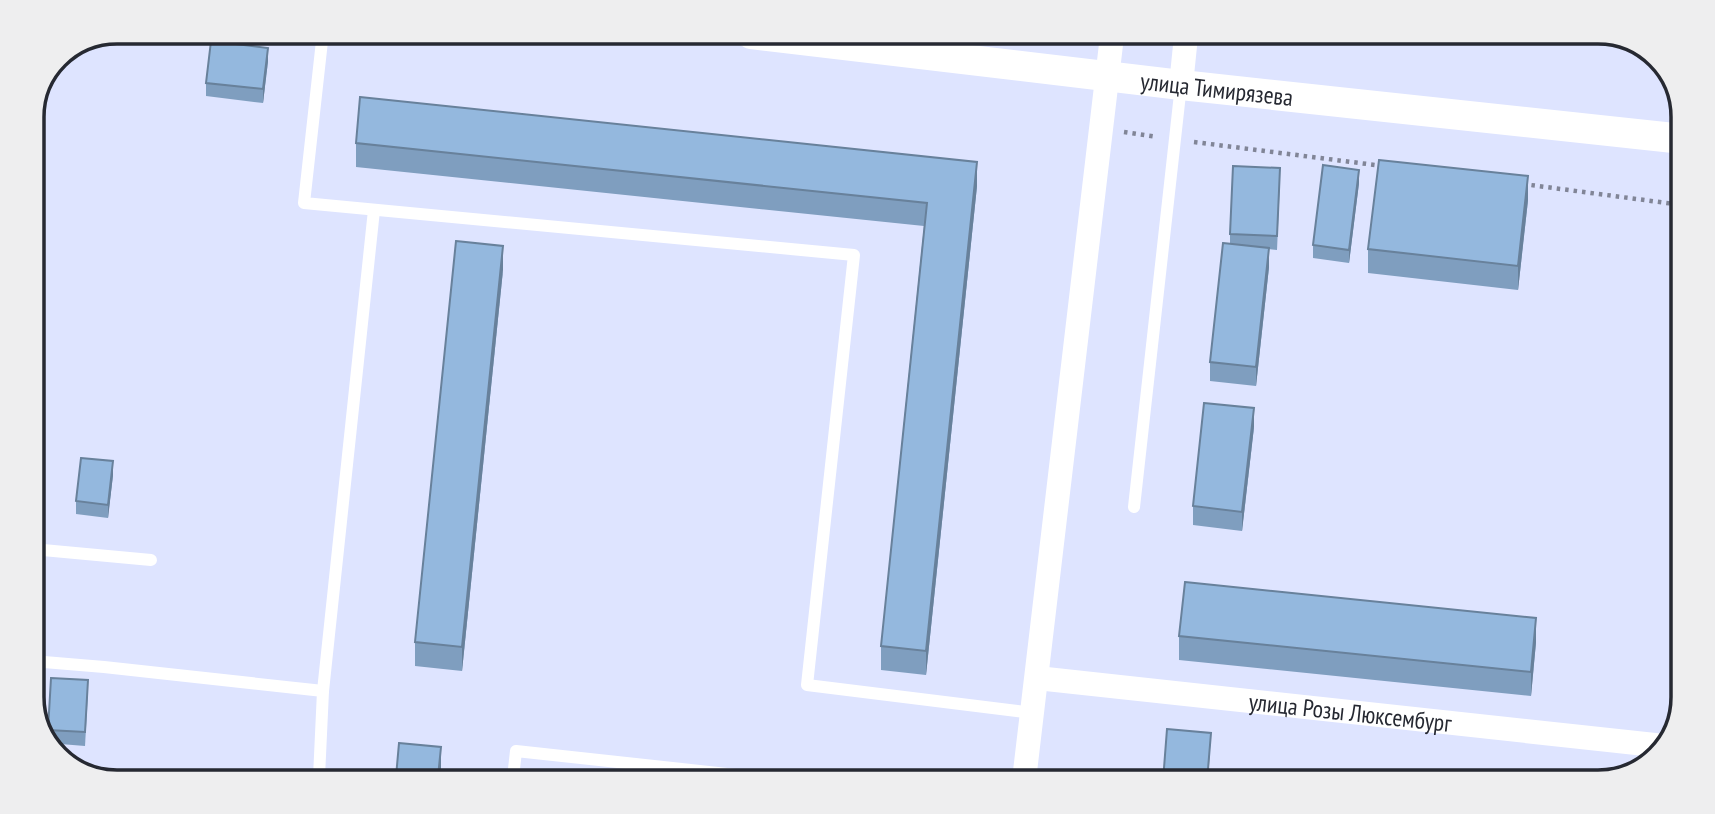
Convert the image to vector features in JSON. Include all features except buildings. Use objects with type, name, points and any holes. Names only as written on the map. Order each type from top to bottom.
[{"type":"street","name":"улица Тимирязева","points":[[838,44],[1181,85],[1671,138]]},
{"type":"street","points":[[1025,770],[1111,44]]},
{"type":"street","points":[[1181,85],[1185,44]]},
{"type":"street","name":"улица Розы Люксембург","points":[[1037,678],[1653,745]]},
{"type":"lane","points":[[322,44],[304,203],[854,255],[807,685],[1033,713]]},
{"type":"lane","points":[[1134,507],[1181,85]]},
{"type":"lane","points":[[319,770],[323,691],[374,210]]},
{"type":"lane","points":[[44,550],[151,560]]},
{"type":"lane","points":[[44,662],[323,691]]},
{"type":"lane","points":[[514,770],[516,751],[691,770]]},
{"type":"path","points":[[1102,128],[1174,140],[1394,168]]},
{"type":"path","points":[[1518,183],[1671,204]]}]
